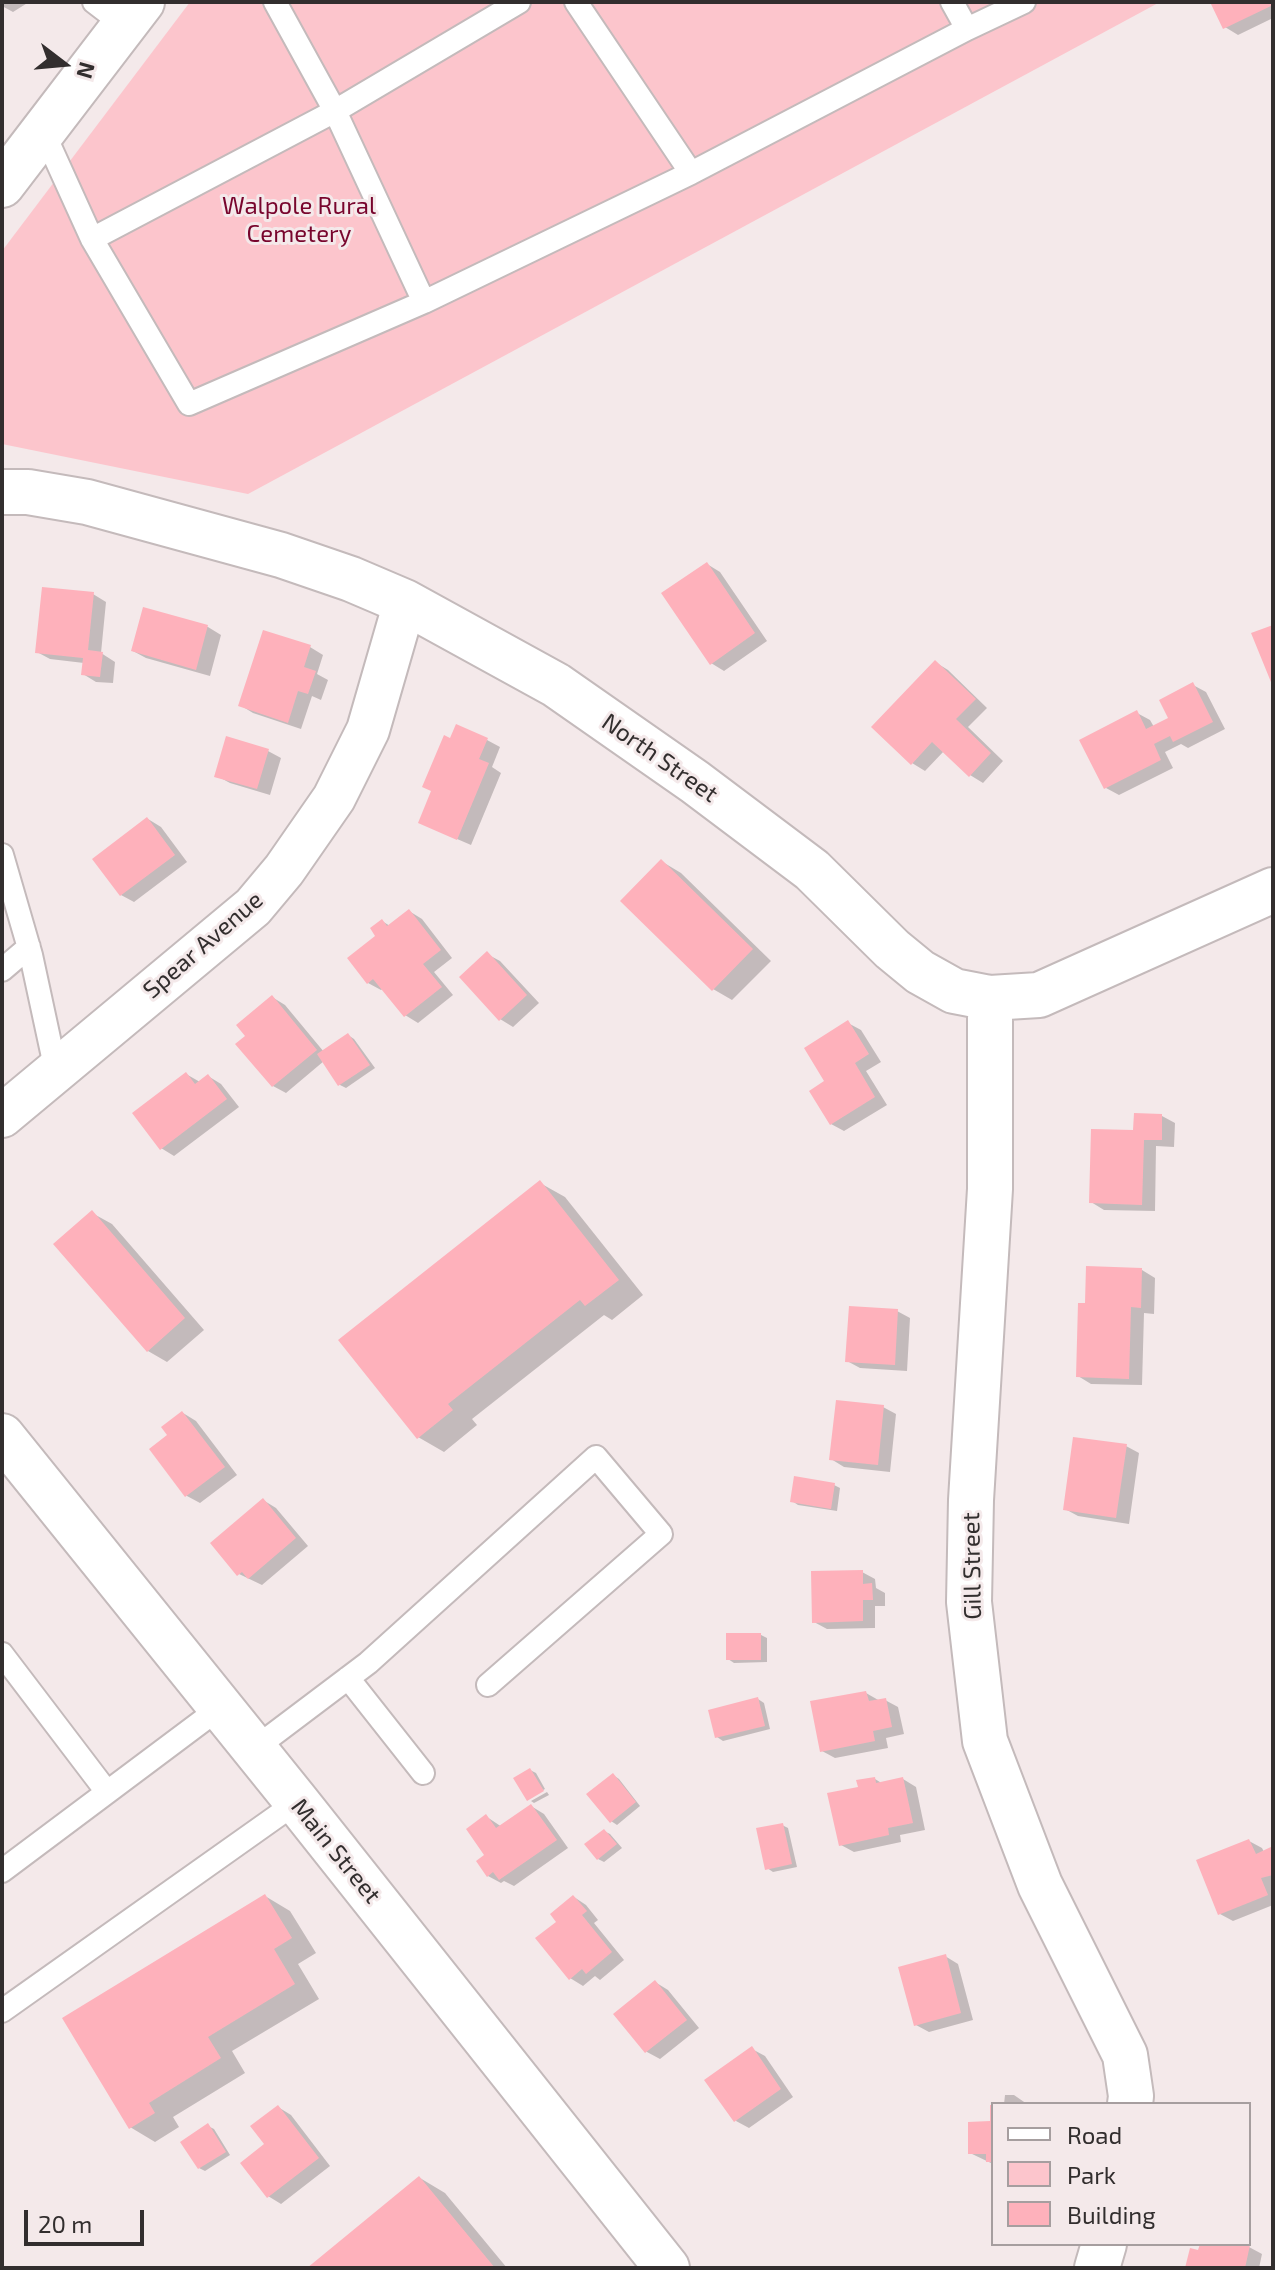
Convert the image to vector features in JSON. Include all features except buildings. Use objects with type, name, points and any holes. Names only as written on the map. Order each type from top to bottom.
[{"type":"street","points":[[2,185],[43,131],[120,10]]},
{"type":"street","name":"North Street","points":[[2,492],[28,492],[87,502],[281,555],[405,602],[556,685],[695,782],[812,870],[892,949],[920,972],[954,991],[990,998],[1039,995],[1273,890]]},
{"type":"street","name":"Spear Avenue","points":[[2,1116],[253,907],[284,870],[334,798],[368,730],[405,602]]},
{"type":"street","name":"Gill Street","points":[[990,998],[990,1189],[971,1500],[969,1602],[985,1741],[1040,1885],[1125,2055],[1130,2102]]},
{"type":"street","name":"Main Street","points":[[2,1436],[667,2268]]},
{"type":"street","points":[[1097,2268],[1103,2246]]},
{"type":"lane","points":[[275,2],[335,111],[424,302]]},
{"type":"lane","points":[[92,239],[335,111],[519,2]]},
{"type":"lane","points":[[576,2],[691,173]]},
{"type":"lane","points":[[952,2],[967,29]]},
{"type":"lane","points":[[43,131],[92,239],[189,404],[424,302],[691,173],[1024,2]]},
{"type":"lane","points":[[2,855],[29,947],[56,1071]]},
{"type":"lane","points":[[2,970],[29,947]]},
{"type":"lane","points":[[254,1749],[368,1663],[596,1457],[661,1534],[488,1685]]},
{"type":"lane","points":[[2,1654],[107,1792]]},
{"type":"lane","points":[[348,1678],[423,1773]]},
{"type":"lane","points":[[2,1871],[221,1707]]},
{"type":"lane","points":[[2,2011],[297,1802]]},
{"type":"green space","name":"Walpole Rural Cemetery","points":[[190,2],[1160,2],[248,494],[2,444],[2,251]]}]
